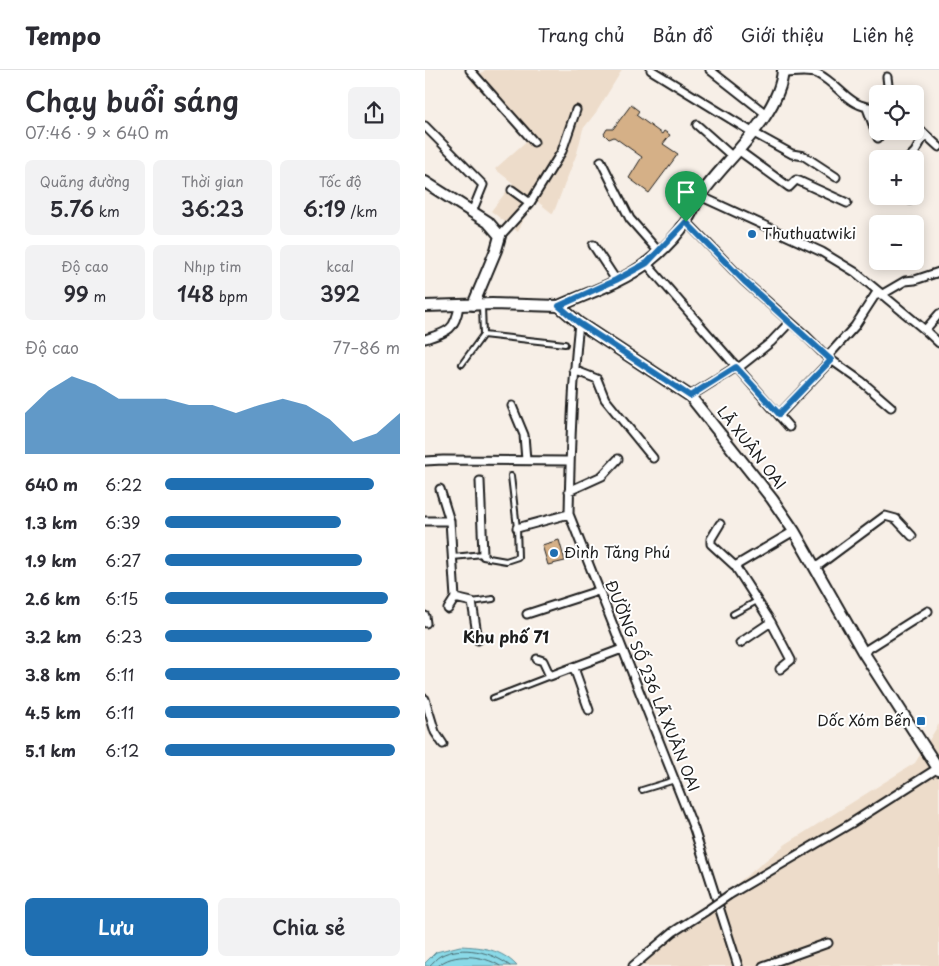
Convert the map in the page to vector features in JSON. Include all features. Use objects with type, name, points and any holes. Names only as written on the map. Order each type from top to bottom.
[{"type":"main road","points":[[425,306],[559,306],[616,280],[647,263],[686,222],[700,196],[765,114],[779,90],[783,72]]},
{"type":"main road","points":[[425,182],[488,222],[500,236],[477,305]]},
{"type":"main road","name":"LÃ XUÂN OAI","points":[[559,306],[579,323],[690,396],[772,499],[794,532],[863,652],[938,769]]},
{"type":"street","points":[[470,70],[534,142]]},
{"type":"street","points":[[651,70],[752,132],[792,154],[804,156],[837,177]]},
{"type":"street","points":[[710,70],[765,114]]},
{"type":"street","points":[[783,72],[818,74],[853,102],[867,108],[869,113]]},
{"type":"street","points":[[887,76],[888,85]]},
{"type":"street","points":[[500,236],[530,203],[561,151],[576,110]]},
{"type":"street","points":[[697,125],[735,154],[789,188],[796,180],[847,203]]},
{"type":"street","points":[[425,126],[483,184],[473,212]]},
{"type":"street","points":[[916,150],[925,134],[939,147]]},
{"type":"street","points":[[601,161],[630,219],[659,252]]},
{"type":"street","points":[[512,190],[530,203]]},
{"type":"street","points":[[700,196],[822,252],[855,272],[939,342]]},
{"type":"street","points":[[686,222],[744,281],[829,359],[861,381],[891,407]]},
{"type":"street","points":[[593,246],[616,280]]},
{"type":"street","points":[[647,263],[789,427]]},
{"type":"street","points":[[779,414],[829,359],[879,293],[905,281],[915,280],[939,272]]},
{"type":"street","points":[[425,339],[446,333],[457,318],[459,306]]},
{"type":"street","points":[[925,330],[939,314]]},
{"type":"street","points":[[690,396],[737,368],[771,342],[790,322]]},
{"type":"street","name":"ĐƯỜNG SỐ 236 LÃ XUÂN OAI","points":[[579,323],[568,461],[569,514],[598,591],[695,829],[738,966]]},
{"type":"street","points":[[574,370],[597,379],[605,399],[653,458]]},
{"type":"street","points":[[512,406],[524,435],[526,460]]},
{"type":"street","points":[[569,491],[602,476],[617,460]]},
{"type":"street","points":[[425,461],[568,461]]},
{"type":"street","points":[[480,482],[483,554]]},
{"type":"street","points":[[440,489],[450,521],[453,557],[455,598],[449,609]]},
{"type":"street","points":[[517,528],[569,514]]},
{"type":"street","points":[[815,568],[885,516],[896,519],[912,536]]},
{"type":"street","points":[[425,522],[450,521]]},
{"type":"street","points":[[720,524],[711,539],[711,544],[735,566],[771,622],[791,660],[780,669]]},
{"type":"street","points":[[735,566],[794,532]]},
{"type":"street","points":[[527,614],[598,591]]},
{"type":"street","points":[[455,598],[472,602],[478,640]]},
{"type":"street","points":[[863,652],[928,611]]},
{"type":"street","points":[[740,643],[771,622]]},
{"type":"street","points":[[537,658],[543,660],[551,676],[622,649]]},
{"type":"street","points":[[574,668],[589,710]]},
{"type":"street","points":[[425,699],[428,718],[443,744]]},
{"type":"street","points":[[633,966],[673,932],[729,895],[850,824],[938,769]]},
{"type":"street","points":[[763,966],[828,943]]},
{"type":"lane","points":[[462,364],[483,335],[477,305]]},
{"type":"lane","points":[[483,335],[565,344]]},
{"type":"lane","points":[[453,557],[483,554],[483,557],[506,561],[518,557],[517,528],[511,476]]},
{"type":"lane","points":[[472,602],[493,599]]},
{"type":"lane","points":[[733,614],[757,600]]},
{"type":"lane","points":[[493,698],[551,676]]},
{"type":"lane","points":[[642,790],[675,780]]},
{"type":"shaded area","points":[[485,70],[622,70],[597,111],[583,129],[577,153],[553,214],[533,198],[518,232],[491,211],[513,183],[495,169],[531,137],[471,82]]},
{"type":"shaded area","points":[[939,724],[939,966],[635,966],[786,844],[915,763]]},
{"type":"water","points":[[460,946],[476,947],[498,952],[517,966],[425,966],[425,963],[436,952]]},
{"type":"building","points":[[631,105],[639,111],[636,115],[662,134],[664,131],[670,135],[663,144],[678,154],[649,193],[629,178],[642,157],[614,137],[609,139],[604,134],[607,129],[613,129]]},
{"type":"building","name":"Đình Tăng Phú","points":[[559,540],[565,561],[548,565],[542,545]]},
{"type":"place","name":"Thuthuatwiki","points":[[752,234]]},
{"type":"place","name":"Đình Tăng Phú","points":[[554,553]]},
{"type":"place","name":"Dốc Xóm Bến","points":[[921,721]]},
{"type":"district","name":"Khu phố 71","points":[[506,637]]},
{"type":"route","points":[[686,222],[744,281],[831,360],[796,399],[779,414],[736,367],[690,396],[579,323],[559,306],[616,280],[647,263],[686,222]]}]
